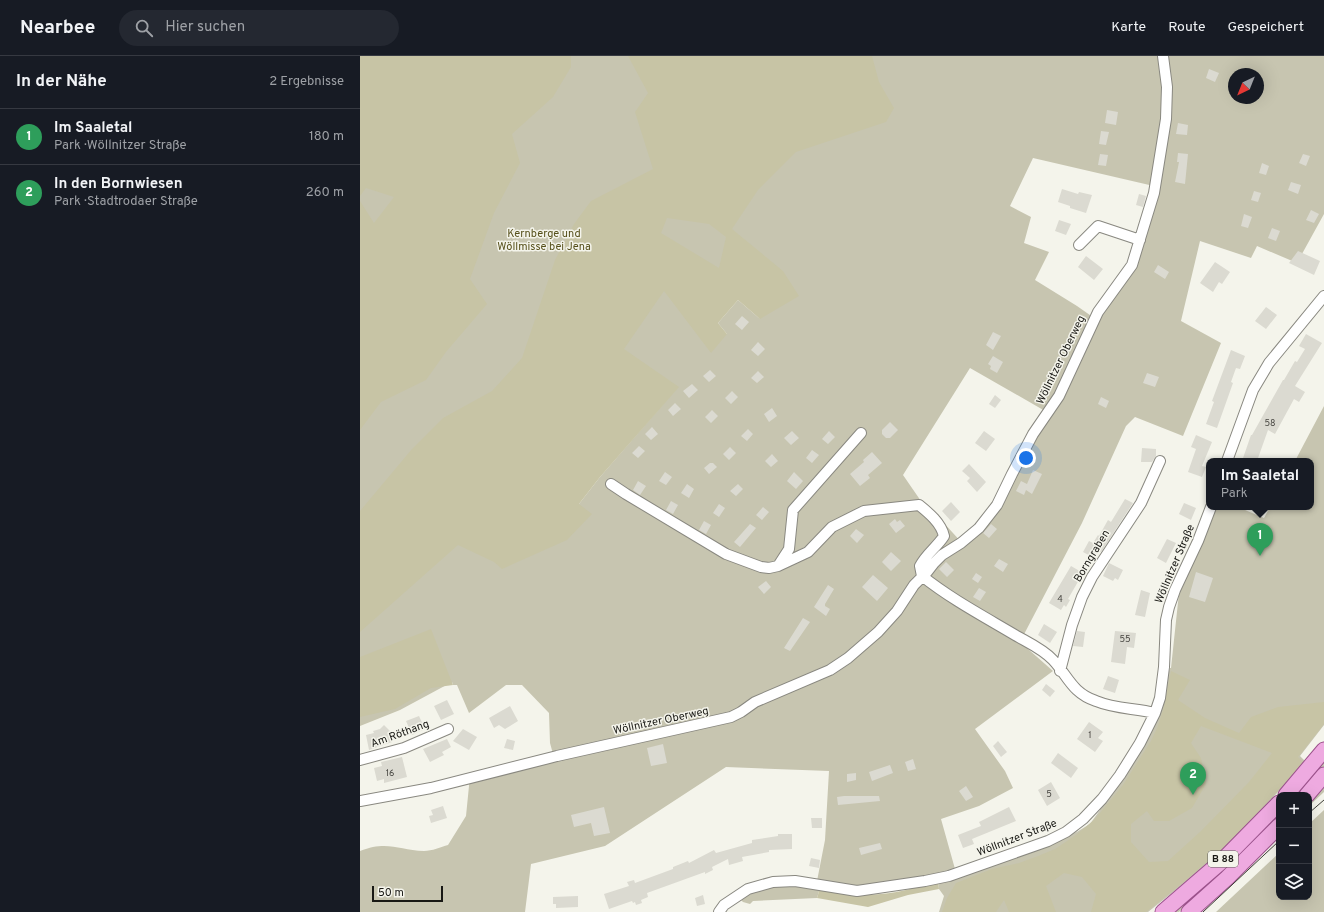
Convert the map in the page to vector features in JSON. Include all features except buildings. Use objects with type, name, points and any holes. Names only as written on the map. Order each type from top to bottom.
[{"type":"main road","points":[[1289,792],[1324,750]]},
{"type":"main road","points":[[1310,792],[1324,775]]},
{"type":"main road","name":"B 88","points":[[1163,912],[1222,861],[1276,806]]},
{"type":"main road","name":"B 88","points":[[1189,912],[1227,878],[1277,828]]},
{"type":"street","name":"Wöllnitzer Oberweg","points":[[360,800],[445,785],[557,756],[731,717],[755,702],[830,670],[848,658],[878,632],[897,611],[914,585],[922,576],[942,555],[961,543],[979,528],[997,505],[1033,434],[1060,396],[1098,312],[1132,265],[1154,194],[1166,119],[1166,87],[1162,56]]},
{"type":"street","points":[[1079,245],[1098,226],[1140,240]]},
{"type":"street","points":[[1229,458],[1253,390],[1268,362],[1324,296]]},
{"type":"street","points":[[778,566],[789,549],[793,510],[861,433]]},
{"type":"street","name":"Borngraben","points":[[1060,671],[1072,626],[1082,597],[1092,577],[1141,502],[1160,461]]},
{"type":"street","points":[[611,484],[726,554],[761,567],[769,568],[778,566],[808,552],[832,527],[864,511],[919,505],[929,513],[943,530],[944,536],[924,558],[920,566],[922,576],[959,602],[1038,649],[1052,660],[1077,691],[1095,701],[1118,708],[1144,711],[1155,714]]},
{"type":"street","name":"Wöllnitzer Straße","points":[[719,912],[724,905],[748,889],[773,882],[796,881],[857,891],[949,876],[1048,841],[1066,832],[1083,819],[1102,799],[1120,775],[1155,714],[1160,698],[1164,667],[1166,620],[1169,608],[1175,590],[1198,541],[1210,510]]},
{"type":"street","name":"Am Röthang","points":[[360,760],[404,748],[448,729]]},
{"type":"green space","name":"Kernberge und Wöllmisse bei Jena","points":[[360,56],[1324,56],[1324,214],[1297,263],[1257,246],[1251,258],[1200,241],[1181,321],[1221,343],[1183,436],[1135,417],[1126,426],[1082,523],[1020,642],[1053,671],[975,729],[1005,771],[1013,788],[979,806],[941,819],[955,869],[921,879],[868,887],[817,881],[825,840],[829,771],[726,767],[605,846],[531,864],[525,912],[360,912],[360,851],[378,846],[393,846],[427,851],[448,845],[466,816],[470,776],[553,754],[550,743],[549,713],[522,685],[506,685],[469,713],[457,685],[453,685],[452,682],[400,710],[360,726]],"holes":[[[1033,158],[1158,187],[1152,217],[1134,270],[1097,320],[1035,280],[1049,252],[1024,243],[1031,217],[1010,206]],[[738,294],[760,319],[738,300],[718,323],[727,334],[702,334]],[[970,368],[1052,415],[1034,437],[977,533],[963,544],[932,510],[923,504],[903,475]],[[679,386],[600,477],[579,504],[574,506]]]},
{"type":"green space","points":[[1324,406],[1324,725],[1300,756],[1306,762],[1278,792],[1276,792],[1276,794],[1231,842],[1187,881],[1148,912],[939,912],[944,896],[939,889],[938,881],[1049,843],[1118,781],[1166,683],[1171,668],[1179,593],[1215,510],[1245,510],[1264,518],[1268,510],[1314,510],[1314,458],[1297,458]],"holes":[[[1099,810],[1090,824],[1075,833]]]},
{"type":"green space","points":[[1324,758],[1324,766],[1302,792],[1296,792]]},
{"type":"green space","points":[[1324,784],[1324,792],[1312,803],[1312,798]]},
{"type":"green space","points":[[1324,810],[1324,912],[1216,912],[1276,856],[1276,900],[1312,900],[1312,821]]},
{"type":"green space","points":[[1276,813],[1276,820],[1230,866],[1179,912],[1169,912]]},
{"type":"green space","points":[[781,884],[820,888],[817,898],[753,901],[750,904],[743,902],[740,899],[754,891]]},
{"type":"shaded area","points":[[360,56],[571,56],[571,67],[553,97],[512,134],[520,163],[494,213],[470,279],[487,304],[446,352],[426,380],[381,402],[360,430],[360,201],[374,223],[394,197],[366,188],[360,196]]},
{"type":"shaded area","points":[[628,56],[872,56],[879,82],[894,108],[886,122],[796,152],[758,190],[732,229],[783,271],[799,296],[760,319],[738,300],[718,323],[727,334],[711,353],[664,291],[624,349],[679,387],[600,477],[579,504],[592,514],[567,540],[502,569],[494,562],[458,545],[360,632],[360,511],[412,449],[443,418],[492,391],[522,358],[555,260],[574,224],[591,201],[653,169],[635,112],[648,93]],"holes":[[[667,218],[709,224],[726,237],[719,268],[661,233]]]},
{"type":"shaded area","points":[[431,629],[453,685],[431,688],[395,709],[360,717],[360,657]]},
{"type":"shaded area","points":[[1171,671],[1190,680],[1178,700],[1205,718],[1239,733],[1251,717],[1278,707],[1324,702],[1324,724],[1298,757],[1304,763],[1230,842],[1146,912],[1091,912],[1096,894],[1082,877],[1064,873],[1046,886],[1056,912],[1009,912],[1004,900],[996,912],[942,912],[947,898],[956,883],[992,869],[1019,863],[1055,849],[1076,835],[1095,819],[1123,785],[1151,741],[1158,726]],"holes":[[[1201,726],[1272,753],[1249,782],[1201,831],[1168,861],[1149,862],[1131,842],[1131,824],[1147,811],[1154,821],[1169,821],[1192,808],[1206,784],[1201,758],[1191,743]]]},
{"type":"shaded area","points":[[938,881],[939,889],[908,895],[868,907],[817,898],[820,888],[867,895],[888,893]]},
{"type":"tram line","points":[[1312,810],[1324,800]]},
{"type":"tram line","points":[[1203,912],[1276,844]]},
{"type":"place","name":"Im Saaletal","points":[[1260,556]]},
{"type":"place","name":"In den Bornwiesen","points":[[1193,795]]}]
